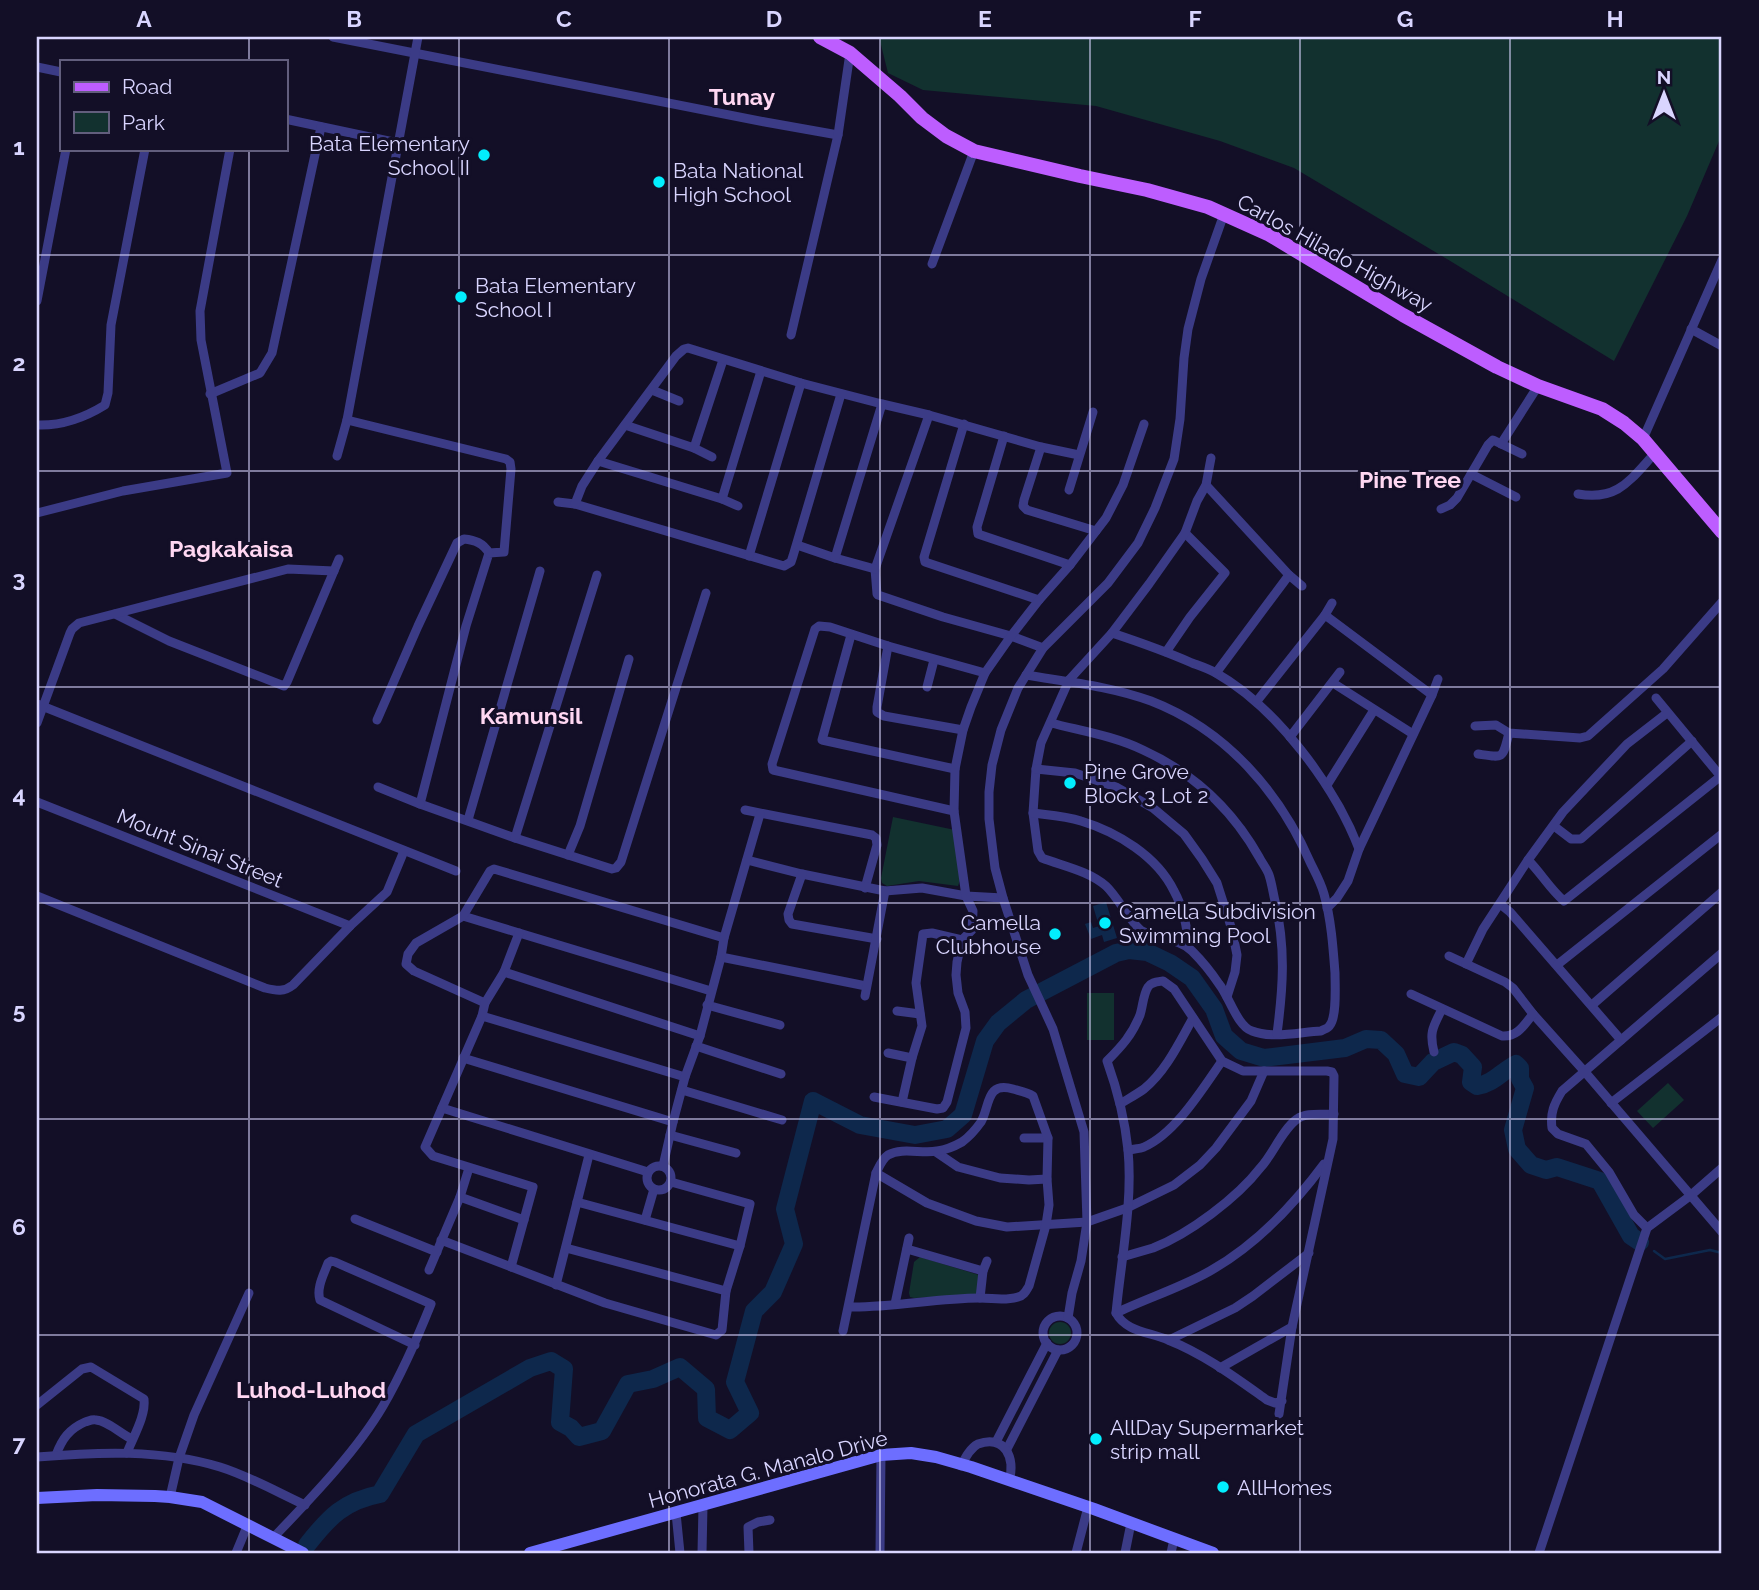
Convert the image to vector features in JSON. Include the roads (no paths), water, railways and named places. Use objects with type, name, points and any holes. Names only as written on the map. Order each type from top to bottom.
[{"type":"main road","name":"Carlos Hilado Highway","points":[[820,37],[850,53],[922,118],[946,136],[974,151],[1146,190],[1208,207],[1268,234],[1403,315],[1497,367],[1602,410],[1643,439],[1722,532]]},
{"type":"street","points":[[333,37],[838,135]]},
{"type":"street","points":[[337,456],[347,420],[418,37]]},
{"type":"street","points":[[791,335],[838,135],[850,53]]},
{"type":"street","points":[[37,68],[60,72]]},
{"type":"street","points":[[287,120],[398,143]]},
{"type":"street","points":[[210,394],[260,373],[272,353],[321,127]]},
{"type":"street","points":[[37,301],[66,150]]},
{"type":"street","points":[[37,425],[69,422],[105,405],[108,393],[111,324],[145,150]]},
{"type":"street","points":[[37,513],[123,491],[227,473],[201,340],[200,311],[230,150]]},
{"type":"street","points":[[932,264],[974,151]]},
{"type":"street","points":[[1068,1318],[1087,1222],[1084,1132],[1053,1029],[1033,986],[995,868],[989,792],[992,765],[1001,730],[1018,688],[1043,648],[1108,583],[1138,543],[1155,508],[1174,459],[1188,329],[1224,214]]},
{"type":"street","points":[[1643,439],[1691,328],[1719,275],[1722,260]]},
{"type":"street","points":[[1691,328],[1722,346]]},
{"type":"street","points":[[575,504],[577,494],[598,461],[684,349],[841,394],[1079,455]]},
{"type":"street","points":[[694,449],[723,360]]},
{"type":"street","points":[[722,499],[761,371]]},
{"type":"street","points":[[749,556],[801,383]]},
{"type":"street","points":[[1501,444],[1538,386]]},
{"type":"street","points":[[652,390],[679,401]]},
{"type":"street","points":[[558,502],[575,504],[784,566],[791,562],[797,545],[841,394]]},
{"type":"street","points":[[835,558],[881,404]]},
{"type":"street","points":[[1069,490],[1093,412]]},
{"type":"street","points":[[929,415],[876,569],[878,595],[1043,648]]},
{"type":"street","points":[[347,420],[510,462],[504,552],[489,553]]},
{"type":"street","points":[[964,424],[924,557],[925,562],[1039,600]]},
{"type":"street","points":[[874,1097],[937,1109],[943,1108],[947,1102],[966,1028],[956,975],[962,940],[972,930],[973,911],[966,896],[954,811],[955,769],[963,730],[985,673],[1039,600],[1106,518],[1123,485],[1144,424]]},
{"type":"street","points":[[625,425],[712,457]]},
{"type":"street","points":[[1004,436],[977,527],[978,534],[1070,565]]},
{"type":"street","points":[[1441,509],[1457,498],[1493,440],[1522,454]]},
{"type":"street","points":[[1041,447],[1023,506],[1027,510],[1096,531]]},
{"type":"street","points":[[1578,494],[1602,496],[1615,491],[1655,453]]},
{"type":"street","points":[[1026,675],[1069,680],[1130,694],[1174,712],[1215,737],[1258,777],[1275,797],[1294,827],[1328,908],[1335,975],[1331,1025],[1321,1031],[1277,1034],[1249,1031],[1240,1022],[1221,985],[1189,948],[1144,932],[1105,885],[1081,872],[1042,858],[1038,851],[1033,813],[1041,743],[1069,680],[1112,633],[1185,533],[1197,500],[1206,485],[1211,458]]},
{"type":"street","points":[[598,461],[738,506]]},
{"type":"street","points":[[1471,474],[1516,497]]},
{"type":"street","points":[[1206,485],[1302,586]]},
{"type":"street","points":[[1166,652],[1225,573],[1185,533]]},
{"type":"street","points":[[377,720],[457,543],[464,539],[480,543],[489,553],[466,626],[420,804]]},
{"type":"street","points":[[797,545],[876,569]]},
{"type":"street","points":[[114,614],[189,649],[284,686],[339,559]]},
{"type":"street","points":[[37,723],[40,705],[72,629],[84,621],[288,569],[334,570]]},
{"type":"street","points":[[468,820],[540,571]]},
{"type":"street","points":[[515,838],[597,575]]},
{"type":"street","points":[[1216,673],[1289,575]]},
{"type":"street","points":[[378,787],[515,838],[612,869],[619,865],[706,593]]},
{"type":"street","points":[[1475,726],[1496,725],[1509,733],[1580,738],[1588,736],[1663,669],[1722,602]]},
{"type":"street","points":[[1257,701],[1332,603]]},
{"type":"street","points":[[1325,615],[1432,695]]},
{"type":"street","points":[[954,811],[773,770],[772,764],[818,626],[827,626],[985,673]]},
{"type":"street","points":[[1112,633],[1216,673],[1257,701],[1290,737],[1327,785],[1350,825],[1359,849]]},
{"type":"street","points":[[851,635],[822,740],[955,769]]},
{"type":"street","points":[[888,646],[877,712],[884,716],[963,730]]},
{"type":"street","points":[[568,855],[580,826],[629,659]]},
{"type":"street","points":[[928,687],[934,660]]},
{"type":"street","points":[[1290,737],[1340,672]]},
{"type":"street","points":[[1328,908],[1348,881],[1359,849],[1438,678]]},
{"type":"street","points":[[1333,683],[1413,734]]},
{"type":"street","points":[[1528,860],[1564,901],[1722,777],[1656,698]]},
{"type":"street","points":[[40,705],[456,871]]},
{"type":"street","points":[[1327,785],[1374,710]]},
{"type":"street","points":[[1466,964],[1483,929],[1563,812],[1627,744],[1667,713]]},
{"type":"street","points":[[1051,723],[1112,738],[1143,749],[1177,768],[1202,787],[1233,817],[1269,874],[1277,910],[1283,957],[1277,1034]]},
{"type":"street","points":[[1478,754],[1497,757],[1502,755],[1509,733]]},
{"type":"street","points":[[1553,825],[1571,839],[1581,839],[1692,741]]},
{"type":"street","points":[[1036,769],[1075,773],[1116,787],[1153,808],[1184,834],[1217,883],[1232,930],[1237,955],[1236,972],[1227,997]]},
{"type":"street","name":"Mount Sinai Street","points":[[37,802],[350,926]]},
{"type":"street","points":[[745,810],[872,835],[876,838],[877,845],[865,888]]},
{"type":"street","points":[[1033,813],[1080,820],[1140,850],[1174,889],[1183,912],[1189,948]]},
{"type":"street","points":[[663,1166],[685,1077],[700,1036],[724,938],[760,814]]},
{"type":"street","points":[[1557,965],[1722,834]]},
{"type":"street","points":[[37,896],[265,988],[281,991],[293,985],[387,892],[404,851]]},
{"type":"street","points":[[747,860],[885,891],[922,888],[966,896],[1003,898]]},
{"type":"street","points":[[485,1003],[414,971],[406,964],[408,954],[416,943],[463,916],[494,869],[724,938]]},
{"type":"street","points":[[802,874],[788,914],[792,924],[877,939]]},
{"type":"street","points":[[721,957],[865,991],[885,891]]},
{"type":"street","points":[[1592,1005],[1722,892]]},
{"type":"street","points":[[1500,904],[1510,912],[1621,1040]]},
{"type":"street","points":[[463,916],[711,991]]},
{"type":"street","points":[[511,1268],[533,1187],[433,1156],[425,1147],[482,1016],[485,1003],[503,972],[519,933]]},
{"type":"street","points":[[902,1102],[922,1026],[916,983],[923,934],[932,933],[962,940]]},
{"type":"street","points":[[1647,1228],[1634,1215],[1609,1172],[1586,1144],[1558,1134],[1552,1128],[1553,1105],[1562,1091],[1722,953]]},
{"type":"street","points":[[1449,956],[1513,988],[1722,1232]]},
{"type":"street","points":[[503,972],[700,1036]]},
{"type":"street","points":[[1279,1414],[1282,1401],[1292,1327],[1333,1139],[1334,1076],[1332,1072],[1243,1071],[1222,1061],[1174,989],[1163,981],[1152,984],[1148,988],[1140,1015],[1123,1046],[1107,1060],[1120,1104],[1128,1150],[1127,1208],[1116,1313],[1120,1321],[1132,1328],[1169,1340],[1220,1368],[1267,1400],[1275,1404],[1282,1401]]},
{"type":"street","points":[[1411,993],[1502,1035],[1516,1034],[1533,1014]]},
{"type":"street","points":[[708,1004],[780,1025]]},
{"type":"street","points":[[1434,1052],[1430,1038],[1442,1009]]},
{"type":"street","points":[[897,1012],[920,1014]]},
{"type":"street","points":[[482,1016],[685,1077]]},
{"type":"street","points":[[1611,1103],[1722,1017]]},
{"type":"street","points":[[1120,1104],[1143,1090],[1154,1079],[1172,1055],[1193,1018]]},
{"type":"street","points":[[696,1046],[781,1074]]},
{"type":"street","points":[[888,1053],[912,1058]]},
{"type":"street","points":[[463,1058],[673,1122]]},
{"type":"street","points":[[1128,1150],[1144,1147],[1181,1117],[1222,1061]]},
{"type":"street","points":[[876,1173],[927,1203],[976,1221],[1007,1227],[1087,1222],[1127,1208],[1174,1185],[1200,1165],[1251,1101],[1264,1071]]},
{"type":"street","points":[[843,1331],[876,1173],[881,1163],[888,1156],[909,1151],[936,1152],[965,1140],[981,1123],[994,1090],[1004,1086],[1033,1096],[1048,1138],[1049,1205],[1046,1225],[1026,1293],[1021,1297],[1001,1300],[980,1298],[849,1307]]},
{"type":"street","points":[[682,1090],[782,1121]]},
{"type":"street","points":[[442,1108],[648,1172]]},
{"type":"street","points":[[1122,1257],[1154,1247],[1186,1231],[1230,1199],[1261,1168],[1297,1118],[1334,1114]]},
{"type":"street","points":[[670,1135],[736,1153]]},
{"type":"street","points":[[1024,1138],[1048,1138]]},
{"type":"street","points":[[936,1152],[958,1167],[1000,1178],[1047,1179]]},
{"type":"street","points":[[556,1285],[589,1155]]},
{"type":"street","points":[[1116,1313],[1181,1286],[1237,1255],[1299,1198],[1327,1160]]},
{"type":"street","points":[[654,1166],[663,1166],[671,1175],[671,1182],[664,1189],[654,1189],[647,1182],[648,1172],[654,1166]]},
{"type":"street","points":[[429,1270],[460,1197],[469,1168]]},
{"type":"street","points":[[1539,1553],[1647,1228],[1722,1168]]},
{"type":"street","points":[[441,1240],[605,1303],[720,1334],[726,1291],[750,1204],[671,1182]]},
{"type":"street","points":[[645,1220],[654,1189]]},
{"type":"street","points":[[460,1197],[524,1220]]},
{"type":"street","points":[[577,1202],[740,1245]]},
{"type":"street","points":[[355,1219],[437,1252]]},
{"type":"street","points":[[895,1304],[909,1238]]},
{"type":"street","points":[[566,1248],[726,1291]]},
{"type":"street","points":[[907,1249],[985,1266],[980,1298]]},
{"type":"street","points":[[1169,1340],[1235,1308],[1309,1253]]},
{"type":"street","points":[[273,1538],[349,1453],[382,1408],[415,1345],[431,1304],[335,1262],[328,1263],[319,1290],[320,1300],[415,1345]]},
{"type":"street","points":[[170,1497],[179,1458],[194,1415],[249,1293]]},
{"type":"street","points":[[1053,1317],[1068,1318],[1076,1326],[1077,1338],[1070,1347],[1058,1350],[1047,1343],[1043,1334],[1045,1324],[1053,1317]]},
{"type":"street","points":[[1220,1368],[1292,1327]]},
{"type":"street","points":[[996,1443],[1047,1343]]},
{"type":"street","points":[[1009,1480],[1011,1463],[1007,1449],[1058,1350]]},
{"type":"street","points":[[37,1405],[82,1369],[90,1367],[144,1399],[144,1409],[127,1452]]},
{"type":"street","points":[[56,1455],[62,1441],[73,1428],[90,1421],[104,1422],[132,1440]]},
{"type":"street","points":[[961,1466],[968,1452],[977,1444],[996,1443],[1007,1449]]},
{"type":"street","points":[[37,1457],[127,1452],[179,1458],[220,1467],[305,1504]]},
{"type":"street","name":"Honorata G. Manalo Drive","points":[[530,1553],[881,1455],[911,1453],[971,1467],[1213,1553]]},
{"type":"street","points":[[880,1553],[881,1455]]},
{"type":"street","points":[[37,1498],[97,1495],[170,1497],[202,1502],[303,1553]]},
{"type":"street","points":[[702,1553],[703,1506]]},
{"type":"street","points":[[1076,1553],[1088,1507]]},
{"type":"street","points":[[676,1513],[680,1553]]},
{"type":"street","points":[[749,1553],[748,1527],[770,1520]]},
{"type":"street","points":[[1125,1553],[1131,1523]]},
{"type":"street","points":[[236,1553],[248,1524]]},
{"type":"street","points":[[1171,1553],[1174,1539]]},
{"type":"water","name":"Camella Subdivision Swimming Pool","points":[[1106,902],[1117,938],[1104,942],[1102,935],[1091,939],[1085,924],[1091,922],[1093,928],[1099,926],[1093,906]]},
{"type":"waterway","points":[[307,1545],[338,1512],[356,1501],[380,1494],[416,1434],[530,1368],[551,1361],[564,1369],[560,1422],[571,1428],[579,1437],[602,1431],[628,1384],[653,1379],[680,1367],[706,1389],[707,1418],[730,1430],[750,1413],[735,1382],[754,1311],[773,1292],[794,1244],[785,1209],[813,1101],[860,1125],[915,1135],[947,1129],[963,1115],[985,1041],[998,1023],[1026,1000],[1116,953],[1129,950],[1147,952],[1192,978],[1214,1009],[1224,1036],[1241,1051],[1264,1058],[1345,1048],[1366,1039],[1381,1040],[1396,1054],[1405,1074],[1419,1077],[1433,1062],[1454,1052],[1462,1055],[1473,1067],[1471,1082],[1477,1086],[1493,1080],[1516,1064],[1520,1068],[1520,1079],[1525,1088],[1513,1130],[1517,1149],[1531,1165],[1546,1170],[1557,1167],[1600,1181],[1631,1236],[1640,1242]]},
{"type":"waterway","points":[[1654,1251],[1665,1259],[1710,1250],[1722,1253]]},
{"type":"place","name":"Bata Elementary School II","points":[[484,155]]},
{"type":"place","name":"Bata National High School","points":[[659,182]]},
{"type":"place","name":"Bata Elementary School I","points":[[461,297]]},
{"type":"place","name":"Pine Grove Block 3 Lot 2","points":[[1070,783]]},
{"type":"place","name":"Camella Subdivision Swimming Pool","points":[[1105,923]]},
{"type":"place","name":"Camella Clubhouse","points":[[1055,934]]},
{"type":"place","name":"AllDay Supermarket strip mall","points":[[1096,1439]]},
{"type":"place","name":"AllHomes","points":[[1223,1487]]},
{"type":"district","name":"Tunay","points":[[742,96]]},
{"type":"district","name":"Pine Tree","points":[[1410,479]]},
{"type":"district","name":"Pagkakaisa","points":[[231,548]]},
{"type":"district","name":"Kamunsil","points":[[531,715]]},
{"type":"district","name":"Luhod-Luhod","points":[[311,1389]]}]
